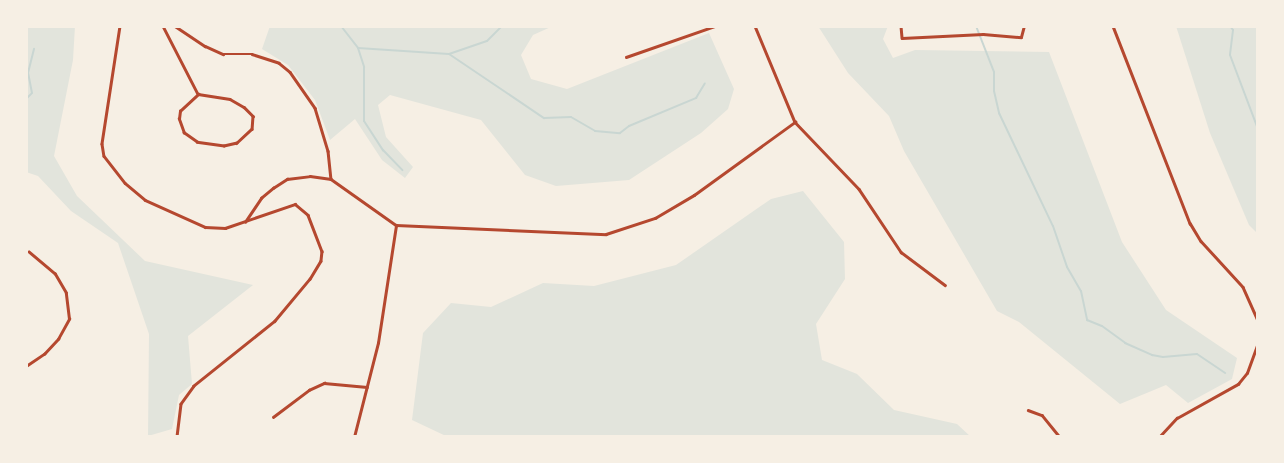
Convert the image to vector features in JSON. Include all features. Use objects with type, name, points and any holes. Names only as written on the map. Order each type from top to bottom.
[{"type":"street","points":[[120,26],[103,133],[104,156],[125,183],[161,209],[205,227],[225,228],[295,204],[308,215],[315,228],[322,251],[321,261],[275,321],[194,386],[181,404],[176,436]]},
{"type":"street","points":[[163,26],[198,94]]},
{"type":"street","points":[[175,26],[205,46],[223,54],[252,54],[279,63],[290,72],[303,87],[318,114],[328,151],[332,178]]},
{"type":"street","points":[[626,57],[715,26]]},
{"type":"street","points":[[755,26],[795,122],[859,189],[900,252],[945,285]]},
{"type":"street","points":[[901,26],[902,38],[1009,35],[1021,37],[1024,26]]},
{"type":"street","points":[[1113,26],[1190,223],[1200,240],[1243,287],[1258,320]]},
{"type":"street","points":[[198,94],[230,98],[244,107],[253,116],[252,129],[237,143],[224,146],[197,142],[184,133],[179,119],[180,111],[198,94]]},
{"type":"street","points":[[245,222],[261,198],[287,179],[310,176],[332,178],[396,225],[606,234],[655,218],[701,190],[795,122]]},
{"type":"street","points":[[354,437],[378,343],[396,225]]},
{"type":"street","points":[[26,366],[58,339],[69,319],[66,293],[55,274],[29,252]]},
{"type":"street","points":[[1159,437],[1177,418],[1238,384],[1247,373],[1258,343]]},
{"type":"street","points":[[273,417],[309,390],[324,384],[367,387]]},
{"type":"street","points":[[1028,410],[1042,415],[1060,437]]},
{"type":"shaded area","points":[[26,26],[75,26],[73,60],[54,156],[77,196],[145,261],[253,285],[188,336],[192,384],[179,395],[172,429],[148,436],[149,334],[118,243],[71,211],[38,176],[26,172]]},
{"type":"shaded area","points":[[270,26],[553,26],[533,35],[521,55],[531,79],[567,89],[709,33],[734,89],[728,109],[701,133],[629,180],[556,186],[525,175],[481,120],[390,95],[378,105],[386,137],[413,167],[405,178],[382,160],[355,119],[330,140],[315,100],[288,65],[262,49]]},
{"type":"shaded area","points":[[818,26],[888,26],[883,39],[893,58],[915,50],[1049,52],[1122,242],[1166,310],[1237,358],[1232,379],[1188,403],[1166,385],[1120,404],[1019,322],[997,311],[904,151],[889,116],[848,73]]},
{"type":"shaded area","points":[[1176,26],[1258,26],[1258,234],[1249,225],[1210,133]]},
{"type":"shaded area","points":[[803,191],[844,242],[845,279],[816,324],[822,360],[857,374],[894,410],[957,424],[971,437],[448,437],[412,420],[423,333],[451,303],[491,307],[543,283],[594,286],[676,265],[771,199]]},
{"type":"waterway","points":[[341,26],[358,48],[364,67],[364,121],[383,150],[402,170]]},
{"type":"waterway","points":[[449,54],[487,41],[502,26]]},
{"type":"waterway","points":[[976,26],[994,72],[994,91],[999,113],[1053,226],[1067,267],[1081,291],[1087,320],[1102,326],[1125,343],[1152,355],[1163,357],[1197,354],[1225,373]]},
{"type":"waterway","points":[[1230,26],[1233,30],[1230,55],[1258,129]]},
{"type":"waterway","points":[[358,48],[449,54],[544,118],[571,117],[595,131],[620,133],[629,126],[696,98],[705,83]]},
{"type":"waterway","points":[[26,99],[32,93],[28,73],[34,49]]}]
